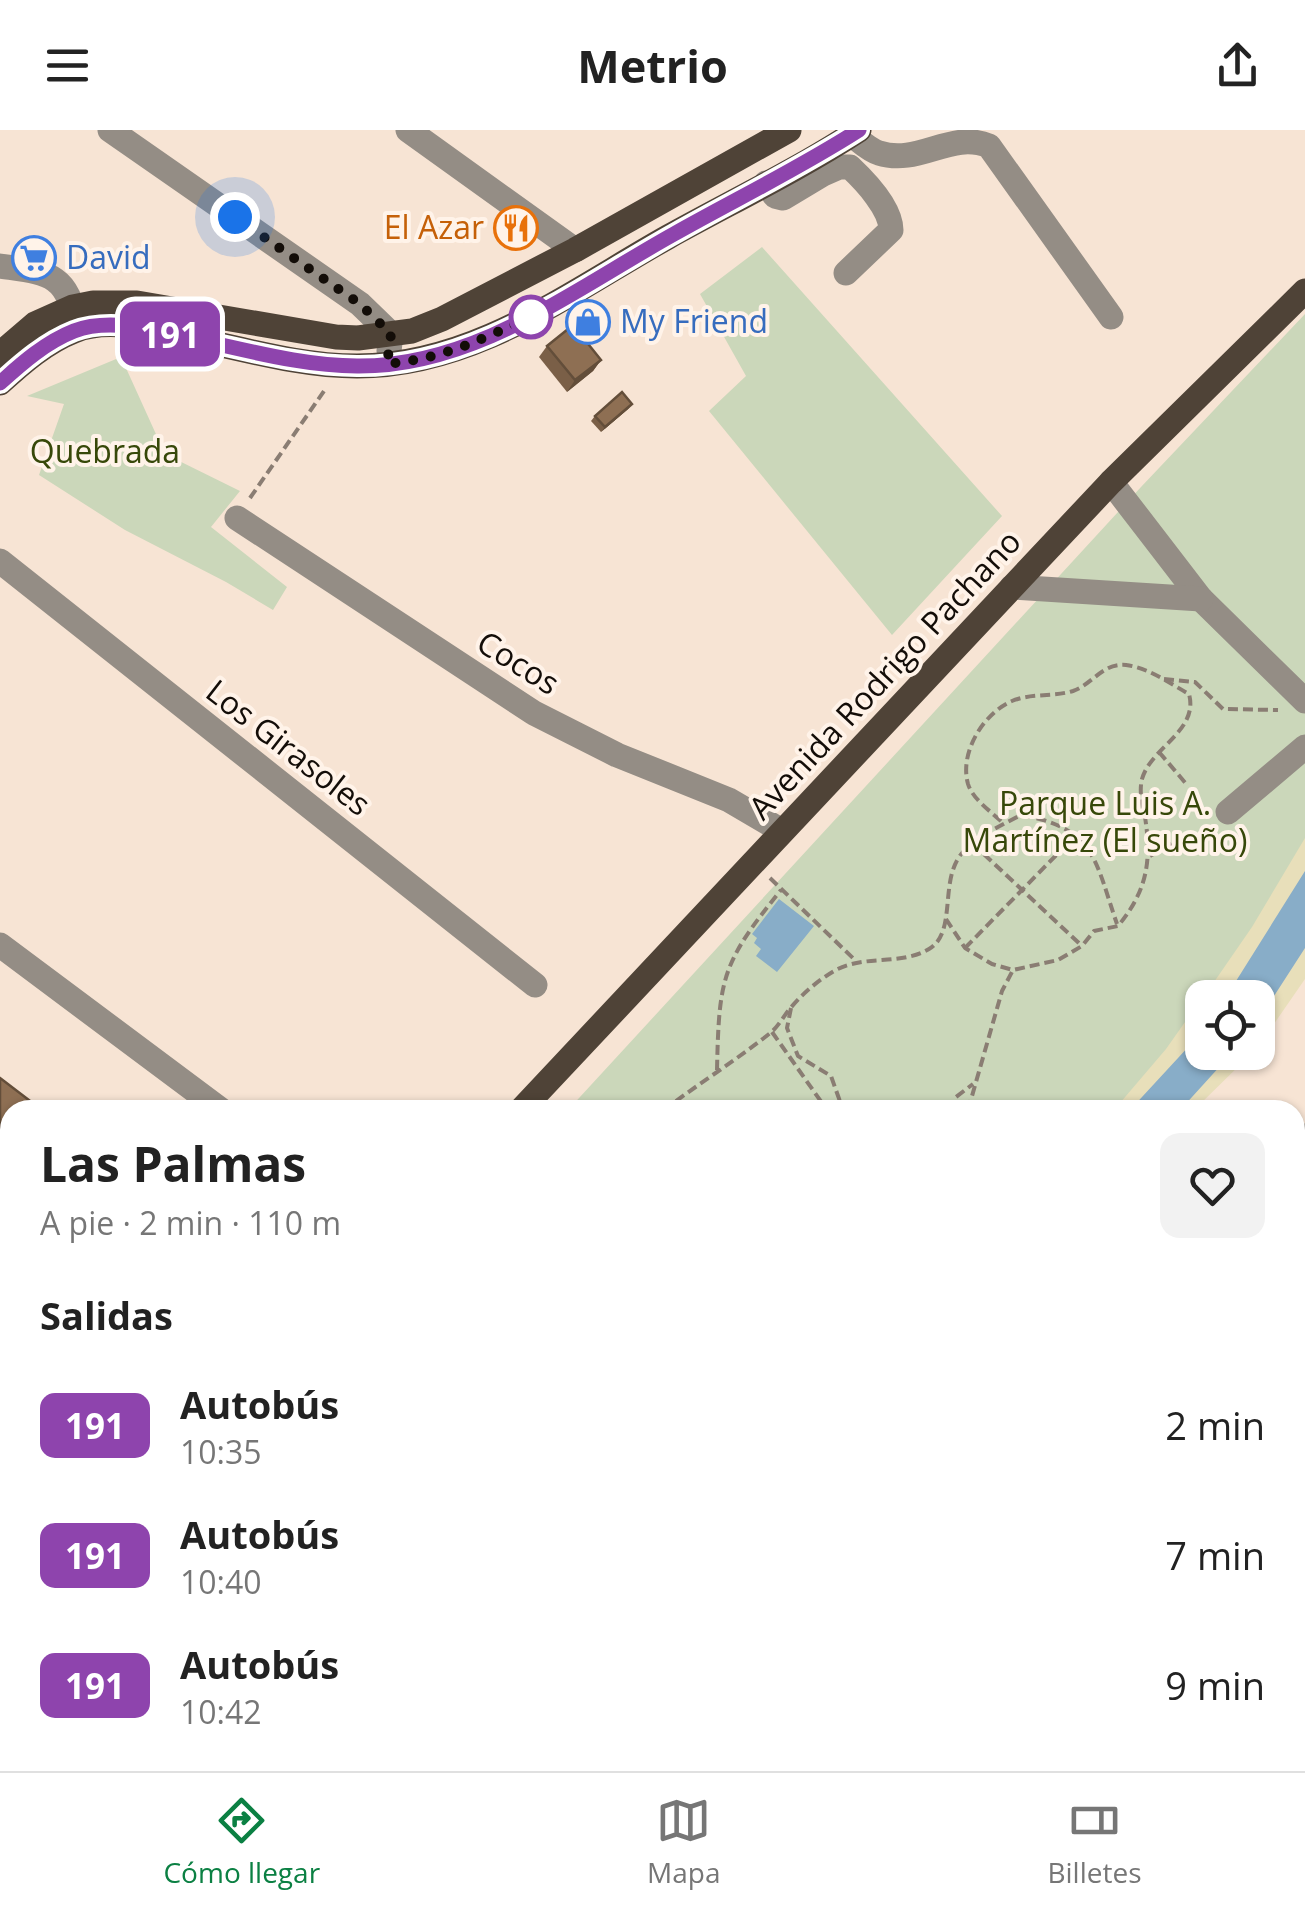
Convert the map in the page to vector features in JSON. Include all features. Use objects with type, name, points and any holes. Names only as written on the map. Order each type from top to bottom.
[{"type":"main road","points":[[0,383],[93,303],[137,303],[336,337],[412,331],[576,250],[789,130]]},
{"type":"main road","points":[[0,354],[35,324],[75,318],[341,366],[426,360],[531,317],[856,132]]},
{"type":"main road","name":"Avenida Rodrigo Pachano","points":[[530,1100],[1111,482],[1305,291]]},
{"type":"street","points":[[110,130],[360,304],[391,334],[387,364]]},
{"type":"street","points":[[408,130],[576,250]]},
{"type":"street","points":[[856,132],[874,152],[884,155],[918,151],[963,136],[977,138],[988,146],[1111,317]]},
{"type":"street","points":[[766,183],[775,196],[782,198],[839,167],[850,167],[857,174],[890,217],[890,230],[846,272]]},
{"type":"street","points":[[0,266],[44,273],[58,280],[68,292],[75,318]]},
{"type":"street","points":[[1111,482],[1201,599],[1297,706]]},
{"type":"street","name":"Cocos","points":[[236,518],[534,713],[617,755],[730,800],[782,830]]},
{"type":"street","name":"Los Girasoles","points":[[0,562],[535,985]]},
{"type":"street","points":[[1012,587],[1201,599]]},
{"type":"street","points":[[1228,812],[1305,747]]},
{"type":"street","points":[[0,945],[208,1100]]},
{"type":"path","points":[[236,518],[341,366]]},
{"type":"path","points":[[946,919],[965,948],[992,964],[1013,970],[1058,960],[1082,946],[1094,931],[1118,926],[1136,899],[1150,856],[1141,802],[1142,780],[1159,752],[1180,732],[1191,704],[1188,694],[1144,669],[1124,664],[1106,667],[1070,692],[1038,694],[1009,702],[992,714],[976,734],[968,761],[968,784],[976,798],[1004,824]]},
{"type":"path","points":[[1164,680],[1195,682],[1223,709],[1297,706]]},
{"type":"path","points":[[1159,752],[1188,786]]},
{"type":"path","points":[[677,1100],[772,1032],[809,988],[856,960],[894,958],[930,948],[941,937],[950,874],[964,850],[1021,815],[1052,821],[1076,835],[1091,852],[1118,926]]},
{"type":"path","points":[[965,948],[1076,835]]},
{"type":"path","points":[[1150,856],[1186,835]]},
{"type":"path","points":[[973,844],[1082,946]]},
{"type":"path","points":[[755,862],[856,960]]},
{"type":"path","points":[[717,1070],[718,1006],[725,971],[744,935],[781,890]]},
{"type":"path","points":[[970,1100],[1002,991],[1013,970]]},
{"type":"path","points":[[791,1007],[787,1028],[798,1056],[831,1076],[840,1100]]},
{"type":"path","points":[[772,1032],[820,1100]]},
{"type":"path","points":[[955,1100],[973,1084]]},
{"type":"green space","points":[[762,247],[1002,516],[892,635],[709,411],[746,376],[700,294]]},
{"type":"green space","name":"Parque Luis A. Martínez (El sueño)","points":[[1305,314],[1305,939],[1258,980],[1185,980],[1185,1044],[1125,1100],[577,1100]]},
{"type":"green space","name":"Quebrada","points":[[121,357],[165,454],[240,491],[211,527],[287,587],[273,610],[125,530],[39,475],[64,404],[27,396]]},
{"type":"sand","points":[[1305,838],[1305,979],[1275,1022],[1275,980],[1215,980]]},
{"type":"sand","points":[[1185,1022],[1185,1070],[1235,1070],[1204,1100],[1123,1100]]},
{"type":"water","points":[[1305,871],[1305,948],[1275,995],[1275,980],[1237,980]]},
{"type":"water","points":[[779,899],[814,926],[777,972],[756,956],[761,949],[752,934]]},
{"type":"water","points":[[1185,1050],[1185,1070],[1217,1070],[1189,1100],[1139,1100]]},
{"type":"building","points":[[573,325],[601,360],[575,380],[547,346]]},
{"type":"building","points":[[622,392],[632,404],[605,427],[595,416]]},
{"type":"building","points":[[0,1078],[29,1100],[0,1100]]},
{"type":"bus line","name":"191","points":[[0,383],[49,344],[77,330],[103,326],[136,326],[341,366],[426,360],[455,352],[531,317],[859,130]]},
{"type":"place","name":"El Azar","points":[[516,228]]},
{"type":"place","name":"David","points":[[34,258]]},
{"type":"place","name":"My Friend","points":[[588,322]]},
{"type":"route","points":[[235,217],[360,304],[391,334],[387,364],[455,352],[531,317]]}]
